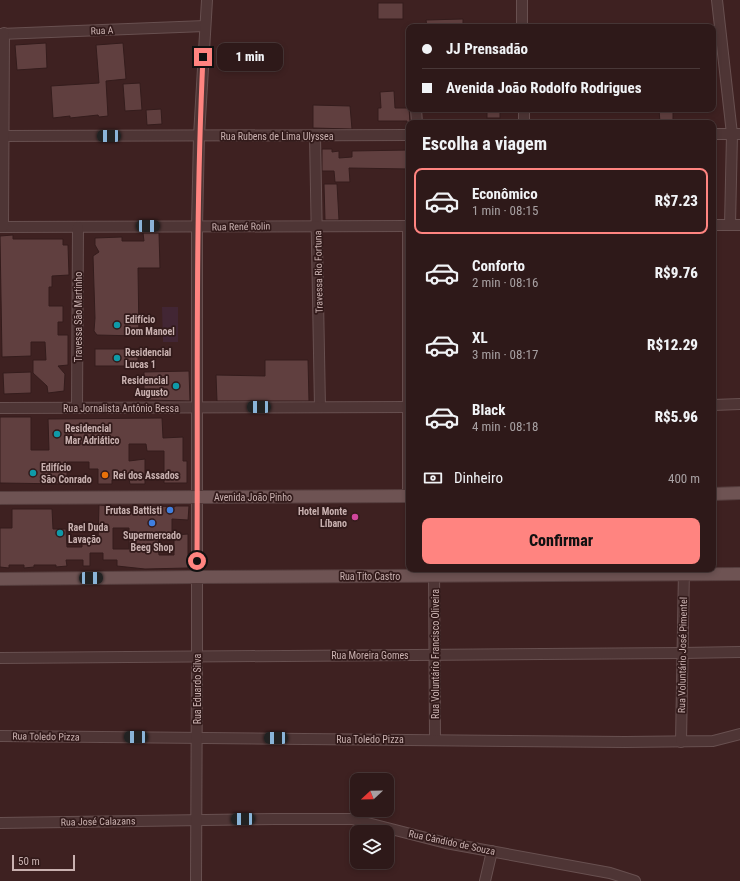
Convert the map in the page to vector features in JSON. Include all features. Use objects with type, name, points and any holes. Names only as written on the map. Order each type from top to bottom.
[{"type":"main road","points":[[716,494],[740,493]]},
{"type":"main road","name":"Avenida João Pinho","points":[[0,498],[406,496]]},
{"type":"main road","name":"Rua Tito Castro","points":[[0,579],[434,573],[684,572],[740,574]]},
{"type":"street","name":"Rua Eduardo Silva","points":[[196,881],[195,820],[197,738],[198,407],[197,227],[199,136],[207,0]]},
{"type":"street","points":[[522,0],[522,24]]},
{"type":"street","points":[[716,225],[735,225],[736,134],[717,0]]},
{"type":"street","name":"Rua A","points":[[2,34],[205,26]]},
{"type":"street","points":[[2,34],[2,227]]},
{"type":"street","points":[[716,134],[736,134]]},
{"type":"street","name":"Rua Rubens de Lima Ulyssea","points":[[2,136],[406,135]]},
{"type":"street","name":"Travessa Rio Fortuna","points":[[315,136],[320,407]]},
{"type":"street","name":"Rua René Rolin","points":[[2,227],[406,226]]},
{"type":"street","name":"Travessa São Martinho","points":[[77,408],[78,227]]},
{"type":"street","points":[[716,405],[740,404]]},
{"type":"street","name":"Rua Jornalista Antônio Bessa","points":[[0,408],[406,407]]},
{"type":"street","name":"Rua Voluntário José Pimentel","points":[[681,742],[684,572]]},
{"type":"street","name":"Rua Voluntário Francisco Oliveira","points":[[434,573],[435,740]]},
{"type":"street","name":"Rua Moreira Gomes","points":[[0,658],[740,652]]},
{"type":"street","name":"Rua Toledo Pizza","points":[[0,736],[681,742],[713,741],[740,734]]},
{"type":"street","name":"Rua Cândido de Souza","points":[[195,820],[352,819],[446,843],[610,874],[635,881]]},
{"type":"street","name":"Rua José Calazans","points":[[0,823],[195,820]]},
{"type":"street","points":[[485,881],[492,851]]},
{"type":"shaded area","points":[[162,307],[178,307],[178,342],[163,342]]},
{"type":"building","points":[[378,3],[403,3],[403,19],[378,19]]},
{"type":"building","points":[[463,19],[463,24],[427,24],[426,20]]},
{"type":"building","points":[[46,43],[47,68],[17,70],[15,45]]},
{"type":"building","points":[[123,43],[126,79],[106,81],[108,116],[99,117],[98,115],[70,118],[70,116],[53,118],[51,86],[99,83],[96,45]]},
{"type":"building","points":[[140,83],[142,110],[125,111],[123,84]]},
{"type":"building","points":[[394,91],[395,108],[406,108],[406,112],[409,112],[410,120],[378,121],[378,108],[381,108],[380,92]]},
{"type":"building","points":[[313,105],[350,106],[352,129],[313,128]]},
{"type":"building","points":[[161,109],[162,124],[147,125],[146,110]]},
{"type":"building","points":[[487,112],[500,112],[500,118],[487,118]]},
{"type":"building","points":[[659,112],[673,112],[673,120],[660,120]]},
{"type":"building","points":[[322,149],[332,149],[332,152],[339,151],[339,158],[352,157],[352,151],[406,150],[406,169],[349,168],[350,182],[335,182],[334,171],[322,171]]},
{"type":"building","points":[[324,184],[337,184],[339,220],[325,220]]},
{"type":"building","points":[[143,233],[159,233],[160,268],[138,268],[139,336],[97,335],[94,331],[93,256],[99,252],[95,245],[95,238],[122,237],[122,241],[144,241]]},
{"type":"building","points":[[13,235],[13,239],[63,239],[63,245],[68,245],[69,275],[52,276],[52,287],[49,287],[49,306],[63,306],[63,322],[58,322],[58,335],[68,335],[68,365],[58,366],[65,374],[64,391],[48,393],[47,386],[33,373],[33,360],[46,360],[45,342],[31,342],[31,356],[2,357],[0,236]]},
{"type":"building","name":"Residencial Lucas 1","points":[[95,349],[138,349],[138,366],[95,366]]},
{"type":"building","points":[[265,360],[308,360],[309,401],[217,401],[216,375],[265,376]]},
{"type":"building","points":[[189,371],[190,401],[144,400],[144,372]]},
{"type":"building","points":[[31,372],[31,393],[4,394],[3,373]]},
{"type":"building","points":[[0,417],[31,417],[31,450],[49,450],[48,419],[162,418],[163,438],[183,437],[183,461],[187,461],[187,483],[164,483],[164,451],[147,451],[146,444],[129,444],[129,461],[145,459],[145,484],[130,484],[129,479],[112,480],[112,484],[98,484],[98,469],[89,469],[89,462],[67,462],[67,484],[0,483]]},
{"type":"building","points":[[99,505],[112,506],[112,511],[144,512],[144,505],[175,507],[189,506],[188,520],[172,519],[172,538],[159,537],[158,547],[159,555],[174,555],[174,535],[188,534],[188,568],[145,569],[117,566],[117,560],[103,560],[103,553],[90,553],[90,566],[83,566],[83,560],[66,560],[67,566],[56,567],[56,565],[34,565],[34,567],[24,568],[24,565],[9,565],[9,568],[0,567],[0,528],[12,528],[12,509],[52,509],[53,529],[66,529],[67,547],[82,547],[82,542],[98,542]],"holes":[[[113,528],[129,528],[129,549],[113,549]]]},
{"type":"place","name":"Edifício Dom Manoel","points":[[117,325]]},
{"type":"place","name":"Residencial Lucas 1","points":[[117,358]]},
{"type":"place","name":"Residencial Augusto","points":[[176,386]]},
{"type":"place","name":"Residencial Mar Adriático","points":[[57,434]]},
{"type":"place","name":"Edifício São Conrado","points":[[33,473]]},
{"type":"place","name":"Rei dos Assados","points":[[105,475]]},
{"type":"place","name":"Frutas Battisti","points":[[170,510]]},
{"type":"place","name":"Hotel Monte Líbano","points":[[355,517]]},
{"type":"place","name":"Supermercado Beeg Shop","points":[[152,523]]},
{"type":"place","name":"Rael Duda Lavação","points":[[60,533]]},
{"type":"route","points":[[197,561],[197,227],[199,136],[203,57]]}]
